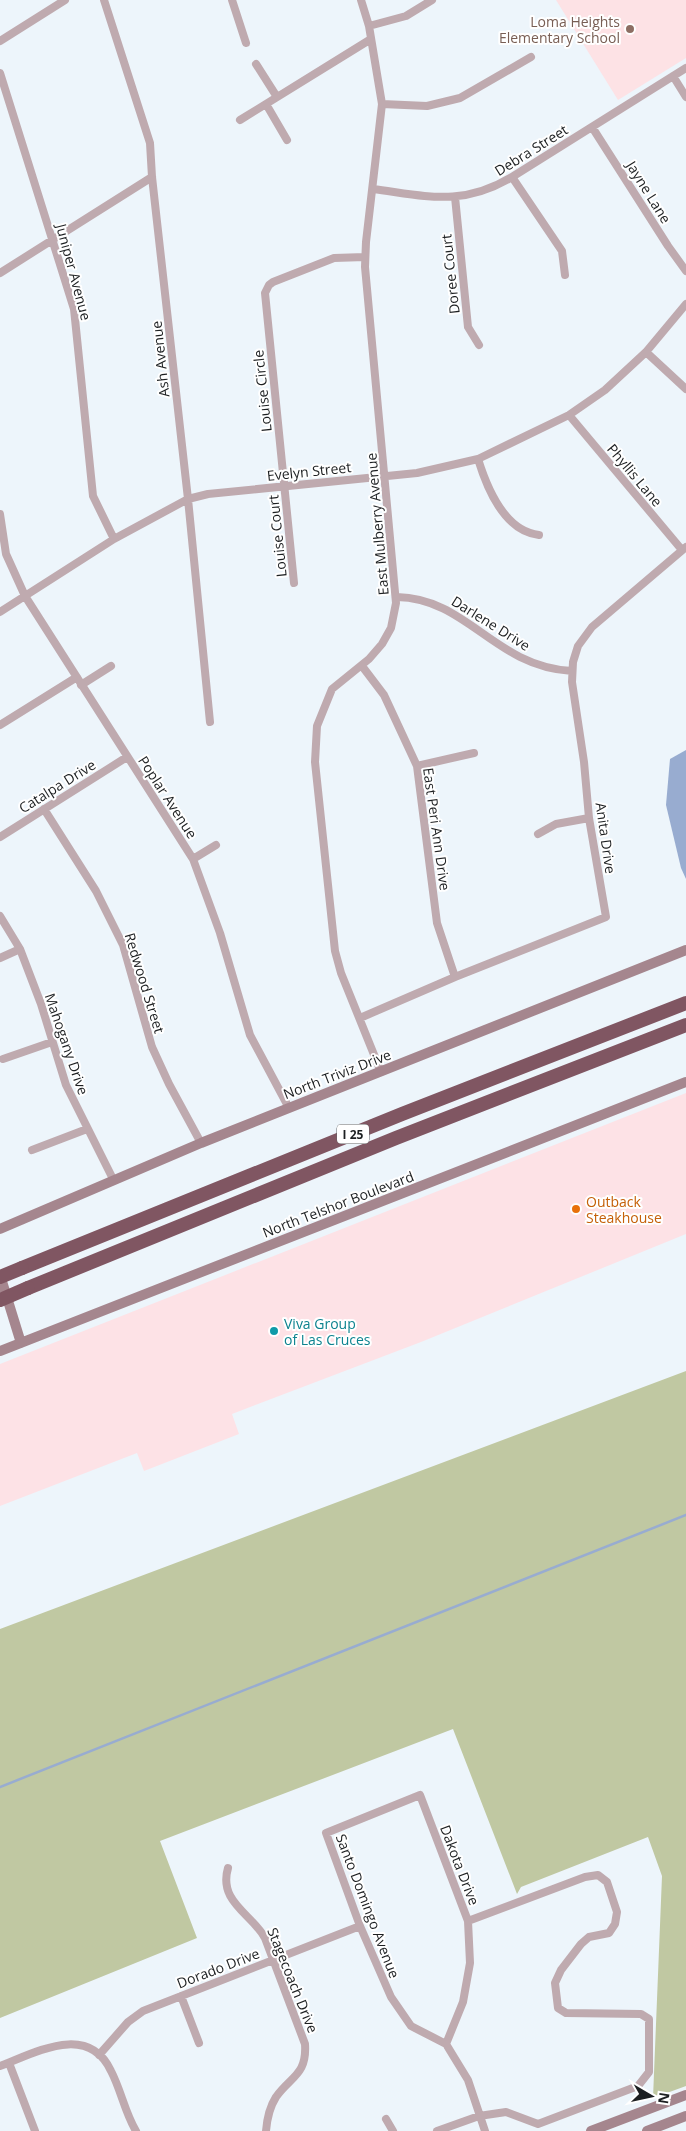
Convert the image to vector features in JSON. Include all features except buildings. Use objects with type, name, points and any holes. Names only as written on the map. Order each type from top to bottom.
[{"type":"highway","name":"I 25","points":[[0,1276],[402,1114],[686,1003]]},
{"type":"highway","name":"I 25","points":[[0,1300],[396,1138],[686,1025]]},
{"type":"main road","name":"North Triviz Drive","points":[[0,1229],[113,1179],[201,1143],[686,950]]},
{"type":"main road","name":"North Telshor Boulevard","points":[[0,1351],[686,1082]]},
{"type":"main road","points":[[0,1276],[21,1342]]},
{"type":"main road","points":[[591,2131],[686,2095]]},
{"type":"main road","points":[[646,2131],[686,2116]]},
{"type":"street","points":[[0,41],[65,0]]},
{"type":"street","name":"Ash Avenue","points":[[104,0],[150,143],[152,177],[188,498],[210,722]]},
{"type":"street","points":[[232,0],[246,43]]},
{"type":"street","name":"East Mulberry Avenue","points":[[361,0],[369,26],[382,104],[365,257],[366,294],[397,597],[395,616],[382,644],[362,666],[332,689],[317,726],[315,762],[334,944],[341,973],[381,1072]]},
{"type":"street","points":[[369,26],[406,16],[432,0]]},
{"type":"street","points":[[240,120],[371,38]]},
{"type":"street","points":[[382,104],[427,106],[460,98],[531,57]]},
{"type":"street","points":[[256,64],[277,97]]},
{"type":"street","name":"Debra Street","points":[[373,189],[434,197],[455,197],[481,192],[512,177],[686,68]]},
{"type":"street","name":"Juniper Avenue","points":[[0,73],[74,309],[93,496],[114,540]]},
{"type":"street","points":[[673,76],[686,97]]},
{"type":"street","points":[[266,104],[287,140]]},
{"type":"street","name":"Jayne Lane","points":[[592,126],[668,246],[686,271]]},
{"type":"street","points":[[0,273],[152,177]]},
{"type":"street","points":[[512,177],[562,251],[565,276]]},
{"type":"street","name":"Doree Court","points":[[455,197],[468,327],[479,345]]},
{"type":"street","name":"Louise Circle","points":[[284,486],[263,292],[273,282],[330,259],[365,257]]},
{"type":"street","name":"Evelyn Street","points":[[0,612],[114,540],[188,498],[208,494],[385,476],[442,468],[478,459],[569,416],[612,383],[646,352],[686,304]]},
{"type":"street","points":[[646,352],[686,389]]},
{"type":"street","name":"Phyllis Lane","points":[[569,416],[684,549]]},
{"type":"street","points":[[478,459],[490,491],[506,514],[520,529],[539,535]]},
{"type":"street","name":"Louise Court","points":[[284,486],[294,583]]},
{"type":"street","name":"Poplar Avenue","points":[[0,514],[6,554],[25,596],[193,859],[220,933],[250,1034],[288,1108]]},
{"type":"street","name":"Anita Drive","points":[[360,1018],[455,977],[606,917],[589,818],[572,671],[578,646],[592,626],[684,549]]},
{"type":"street","name":"Darlene Drive","points":[[397,597],[432,602],[449,610],[519,656],[540,666],[572,671]]},
{"type":"street","points":[[81,684],[111,666]]},
{"type":"street","name":"East Peri Ann Drive","points":[[362,666],[384,694],[417,766],[437,923],[455,977]]},
{"type":"street","points":[[0,725],[77,677]]},
{"type":"street","points":[[417,766],[474,753]]},
{"type":"street","name":"Catalpa Drive","points":[[0,837],[127,757]]},
{"type":"street","name":"Redwood Street","points":[[44,808],[96,891],[123,944],[152,1047],[169,1084],[201,1143]]},
{"type":"street","points":[[538,834],[556,824],[589,818]]},
{"type":"street","points":[[193,859],[216,845]]},
{"type":"street","name":"Mahogany Drive","points":[[0,916],[20,950],[41,1004],[66,1085],[113,1179]]},
{"type":"street","points":[[0,958],[20,950]]},
{"type":"street","points":[[3,1059],[52,1042]]},
{"type":"street","points":[[32,1150],[87,1129]]},
{"type":"street","name":"Dakota Drive","points":[[326,1833],[420,1794],[468,1921],[470,1963],[463,2002],[446,2044]]},
{"type":"street","name":"Santo Domingo Avenue","points":[[326,1833],[360,1926],[391,1997],[411,2026],[446,2044]]},
{"type":"street","name":"Stagecoach Drive","points":[[228,1868],[226,1884],[231,1898],[263,1934],[303,2036],[305,2049],[303,2064],[299,2073],[278,2094],[270,2108],[266,2131]]},
{"type":"street","points":[[437,2131],[479,2116],[506,2112],[538,2124],[638,2086],[649,2072],[649,2019],[641,2014],[566,2013],[558,2008],[555,1983],[561,1970],[581,1944],[589,1937],[609,1933],[616,1924],[617,1912],[607,1882],[598,1875],[585,1877],[468,1921]]},
{"type":"street","name":"Dorado Drive","points":[[99,2055],[138,2014],[360,1926]]},
{"type":"street","points":[[181,1996],[199,2043]]},
{"type":"street","points":[[0,2066],[53,2046],[64,2044],[82,2046],[99,2055],[111,2070],[136,2131]]},
{"type":"street","points":[[446,2044],[468,2080],[479,2116],[486,2131]]},
{"type":"street","points":[[8,2063],[35,2131]]},
{"type":"street","points":[[386,2119],[393,2131]]},
{"type":"shaded area","name":"Loma Heights Elementary School","points":[[556,0],[686,0],[686,58],[618,100]]},
{"type":"shaded area","points":[[686,1093],[686,1234],[421,1342],[232,1414],[239,1434],[144,1471],[137,1453],[0,1506],[0,1364]]},
{"type":"green space","points":[[686,1371],[686,2086],[653,2098],[662,1876],[648,1837],[521,1887],[517,1894],[453,1729],[160,1841],[197,1938],[0,2018],[0,1629]]},
{"type":"water","points":[[686,750],[686,879],[681,868],[666,805],[670,759]]},
{"type":"waterway","points":[[0,1787],[686,1515]]},
{"type":"place","name":"Loma Heights Elementary School","points":[[630,29]]},
{"type":"place","name":"Outback Steakhouse","points":[[576,1209]]},
{"type":"place","name":"Viva Group of Las Cruces","points":[[274,1331]]}]
